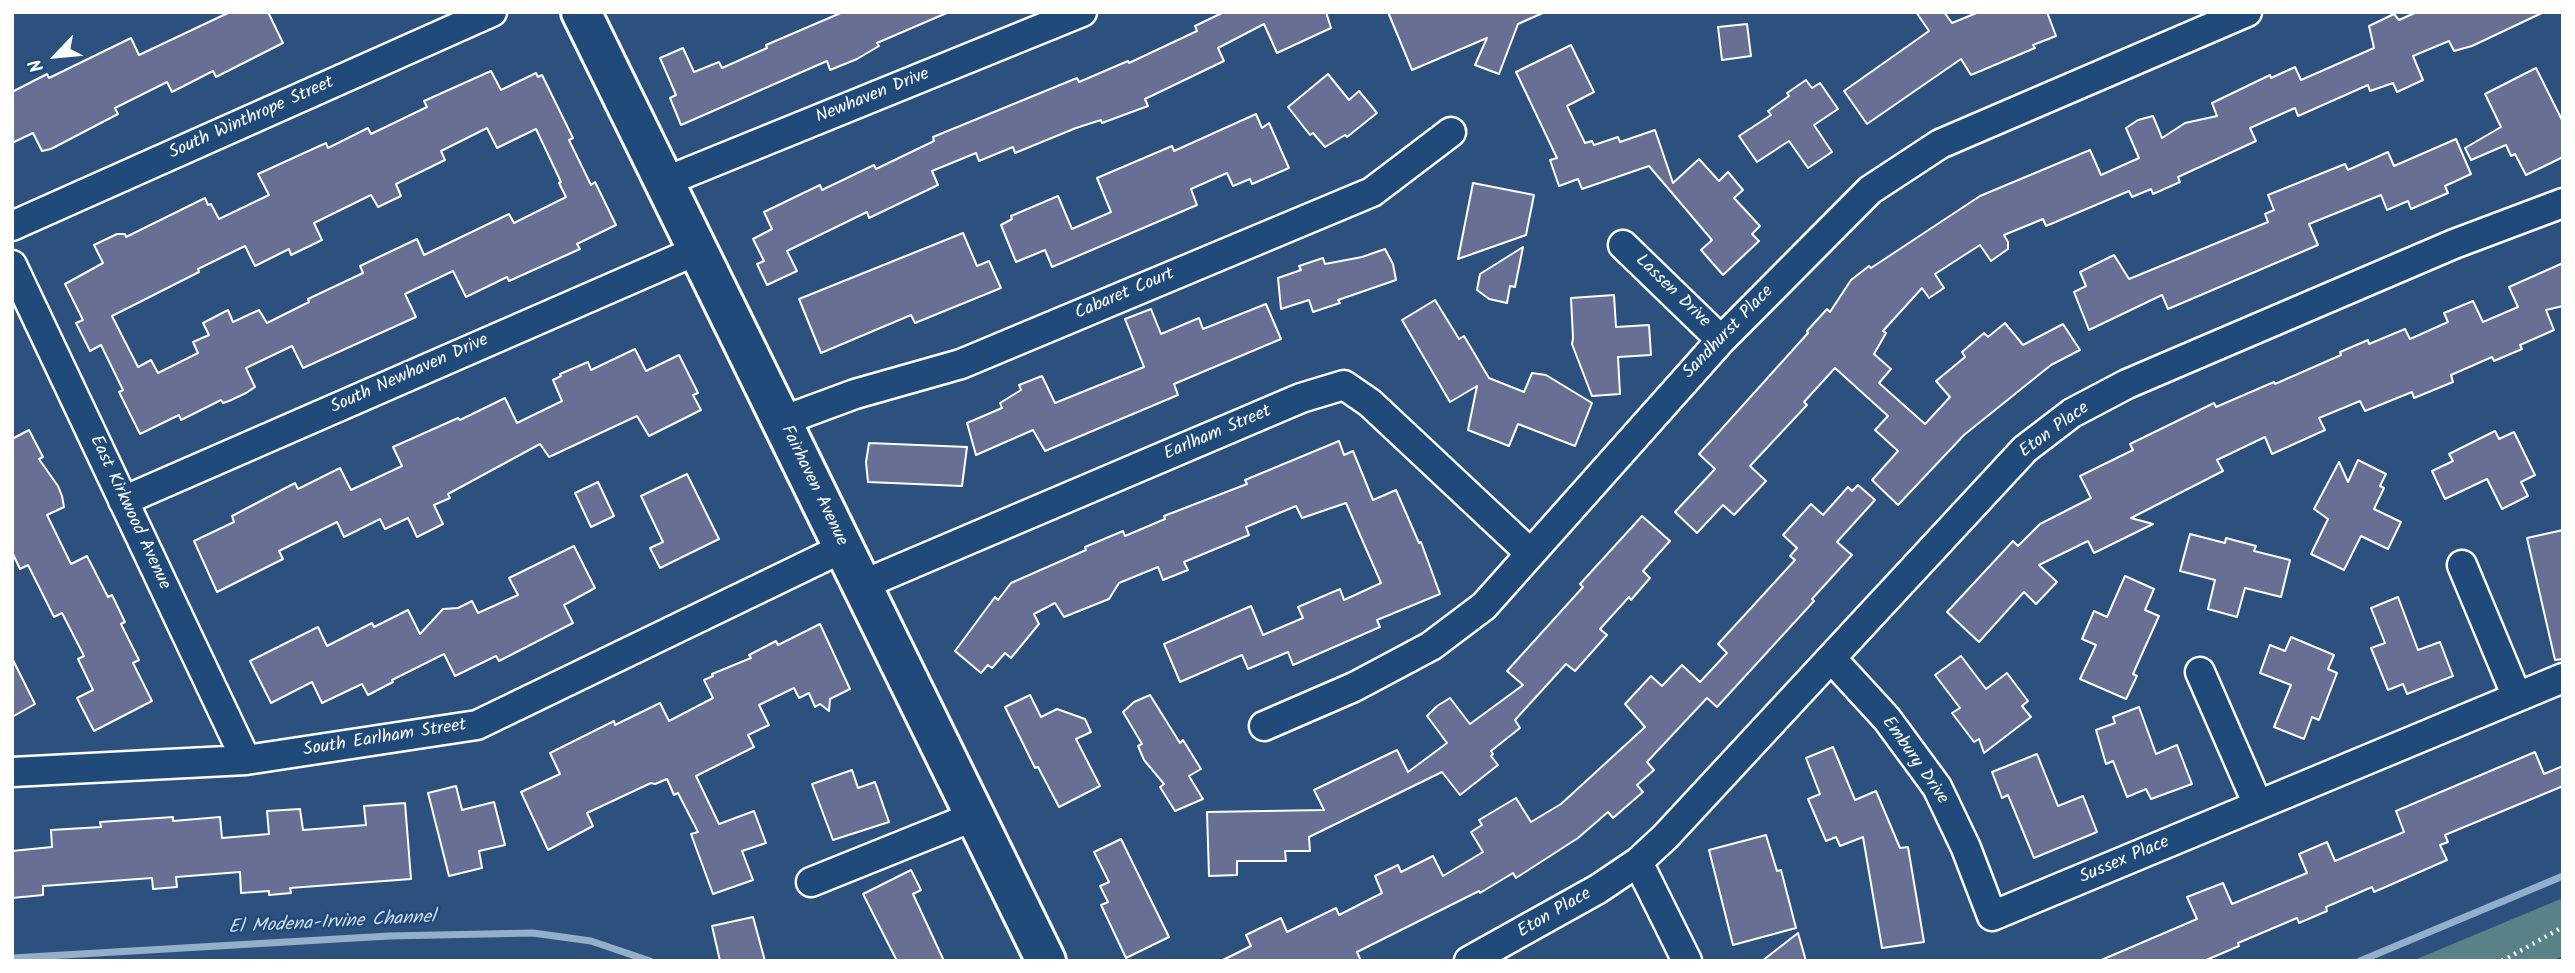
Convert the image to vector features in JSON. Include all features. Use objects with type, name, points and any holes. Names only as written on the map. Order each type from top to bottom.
[{"type":"main road","name":"Fairhaven Avenue","points":[[581,12],[1046,961]]},
{"type":"street","name":"South Winthrope Street","points":[[12,226],[492,12]]},
{"type":"street","name":"Newhaven Drive","points":[[664,182],[1082,12]]},
{"type":"street","name":"Sandhurst Place","points":[[1264,726],[1354,687],[1431,646],[1484,606],[1721,340],[1870,190],[1940,144],[2231,15]]},
{"type":"street","name":"Cabaret Court","points":[[782,421],[855,394],[961,364],[1372,192],[1451,132]]},
{"type":"street","name":"Eton Place","points":[[1469,961],[1598,889],[1638,862],[1665,837],[2025,449],[2072,413],[2127,384],[2429,254],[2563,203]]},
{"type":"street","name":"Lassen Drive","points":[[1623,245],[1721,340]]},
{"type":"street","name":"South Newhaven Drive","points":[[123,500],[698,250]]},
{"type":"street","name":"East Kirkwood Avenue","points":[[12,265],[246,760]]},
{"type":"street","name":"Earlham Street","points":[[862,584],[1301,398],[1344,385],[1370,403],[1530,553]]},
{"type":"street","name":"South Earlham Street","points":[[12,772],[246,760],[477,725],[843,548]]},
{"type":"street","points":[[2462,565],[2517,697]]},
{"type":"street","name":"Embury Drive","points":[[1831,658],[1887,719],[1937,787],[1966,848],[1992,916]]},
{"type":"street","points":[[2200,672],[2258,805]]},
{"type":"street","name":"Sussex Place","points":[[1992,916],[2563,678]]},
{"type":"street","points":[[811,882],[975,816]]},
{"type":"street","points":[[1638,862],[1688,961]]},
{"type":"path","points":[[2502,961],[2563,927]]},
{"type":"green space","points":[[2563,898],[2563,956],[2552,961],[2412,961]]},
{"type":"building","points":[[230,12],[268,12],[283,43],[216,77],[213,71],[172,92],[167,82],[115,108],[118,114],[51,149],[42,151],[33,133],[12,143],[12,92],[47,74],[49,78],[131,38],[139,55]]},
{"type":"building","points":[[843,12],[949,12],[877,43],[879,46],[857,59],[830,70],[827,61],[681,125],[670,98],[676,95],[660,58],[683,48],[694,72],[719,62],[722,68],[767,48],[766,45]]},
{"type":"building","points":[[1224,12],[1326,12],[1331,28],[1277,53],[1264,24],[1218,48],[1224,61],[1145,99],[1148,106],[1102,123],[1101,120],[1076,128],[1015,153],[1013,147],[979,161],[976,153],[932,171],[938,185],[869,218],[867,212],[787,251],[797,271],[767,285],[757,264],[764,261],[753,239],[772,229],[764,212],[820,185],[822,190],[874,165],[876,169],[934,141],[933,137],[1077,78],[1079,82],[1128,61],[1129,63],[1197,31],[1195,26]]},
{"type":"building","points":[[1388,12],[1545,12],[1518,24],[1499,74],[1475,65],[1487,38],[1412,70]]},
{"type":"building","points":[[1916,12],[1944,12],[1952,23],[1979,12],[2047,12],[2056,36],[2033,45],[2035,48],[1971,75],[1961,59],[1867,124],[1844,91],[1929,31]]},
{"type":"building","points":[[2417,12],[2544,12],[2472,46],[2454,51],[2449,41],[2413,56],[2423,80],[2397,92],[2393,83],[2370,91],[2368,85],[2298,116],[2295,108],[2250,128],[2256,141],[2178,177],[2180,182],[2153,194],[2151,189],[2132,197],[2129,191],[2046,226],[2043,219],[2004,235],[2008,249],[1991,261],[1980,245],[1935,274],[1944,288],[1929,298],[1922,288],[1883,331],[1886,333],[1874,354],[1891,369],[1879,383],[1925,424],[1950,397],[1936,381],[1965,357],[1962,352],[1984,333],[1988,337],[2005,323],[2023,345],[2063,324],[2080,350],[2051,365],[1964,435],[1898,505],[1872,480],[1898,451],[1875,430],[1888,416],[1835,368],[1804,402],[1807,405],[1750,466],[1766,481],[1734,515],[1723,505],[1697,533],[1675,512],[1715,469],[1699,454],[1827,309],[1830,312],[1851,280],[1869,266],[1871,268],[1980,196],[2090,150],[2101,175],[2139,158],[2126,128],[2138,120],[2153,116],[2162,138],[2185,123],[2217,116],[2212,103],[2270,75],[2271,78],[2295,67],[2301,80],[2374,48],[2369,26],[2394,14],[2399,20]]},
{"type":"building","points":[[1747,24],[1751,56],[1722,60],[1718,27]]},
{"type":"building","points":[[1571,45],[1594,92],[1567,106],[1585,143],[1592,141],[1594,145],[1618,137],[1620,142],[1655,130],[1673,183],[1699,159],[1719,181],[1728,172],[1743,190],[1734,198],[1760,226],[1752,234],[1759,241],[1723,275],[1701,250],[1712,240],[1649,166],[1582,189],[1578,179],[1559,186],[1550,160],[1557,158],[1516,72]]},
{"type":"building","points":[[2536,68],[2563,122],[2563,157],[2526,175],[2515,154],[2511,156],[2506,145],[2471,160],[2465,148],[2501,127],[2485,94]]},
{"type":"building","points":[[491,71],[501,90],[536,73],[538,77],[542,75],[573,138],[569,140],[591,185],[595,182],[616,225],[577,244],[580,249],[509,281],[507,277],[466,297],[453,271],[405,294],[416,317],[303,368],[292,346],[246,368],[255,387],[246,393],[223,403],[221,400],[181,420],[179,415],[140,434],[119,392],[123,390],[101,345],[90,351],[76,323],[83,320],[65,284],[103,263],[94,245],[117,234],[125,234],[126,237],[205,198],[219,219],[269,195],[258,174],[326,143],[328,148],[368,128],[371,134],[427,107],[424,101]],"holes":[[[487,128],[497,148],[536,129],[566,197],[514,223],[509,214],[424,255],[417,239],[360,266],[363,273],[308,299],[309,302],[267,323],[259,310],[233,322],[228,310],[203,323],[209,335],[193,342],[198,353],[158,373],[151,360],[138,367],[112,316],[245,246],[255,266],[289,249],[291,255],[322,240],[314,223],[371,195],[378,207],[401,196],[396,184],[445,160],[441,151]]]},
{"type":"building","points":[[1328,74],[1349,100],[1359,91],[1377,113],[1347,137],[1345,135],[1325,147],[1313,133],[1310,135],[1288,107]]},
{"type":"building","points":[[1806,80],[1812,88],[1820,83],[1838,109],[1814,125],[1832,152],[1808,168],[1789,141],[1757,162],[1739,136],[1771,115],[1768,111]]},
{"type":"building","points":[[1256,114],[1262,128],[1269,123],[1289,168],[1252,184],[1250,179],[1233,186],[1227,173],[1191,189],[1197,205],[1052,267],[1045,250],[1016,262],[1001,225],[1012,219],[1011,216],[1058,196],[1072,229],[1111,212],[1097,178],[1172,146],[1174,151]]},
{"type":"building","points":[[2456,139],[2471,174],[2445,186],[2448,193],[2411,209],[2408,201],[2387,210],[2381,195],[2309,224],[2318,245],[2168,309],[2162,295],[2089,330],[2074,292],[2086,286],[2080,272],[2114,255],[2129,279],[2268,222],[2265,214],[2274,210],[2268,195],[2345,164],[2348,170],[2388,152],[2394,166]]},
{"type":"building","points":[[1473,183],[1534,195],[1526,235],[1458,259]]},
{"type":"building","points":[[963,233],[977,266],[989,261],[1001,288],[915,323],[911,315],[821,353],[799,299]]},
{"type":"building","points":[[1523,247],[1515,287],[1510,286],[1507,303],[1489,299],[1477,290],[1480,274]]},
{"type":"building","points":[[1385,249],[1393,264],[1396,280],[1338,300],[1340,303],[1313,312],[1309,300],[1281,309],[1278,278],[1301,270],[1299,266],[1323,258],[1325,264],[1362,257]]},
{"type":"building","points":[[2563,263],[2563,306],[2546,310],[2554,330],[2520,345],[2522,349],[2494,361],[2492,357],[2451,375],[2453,382],[2414,398],[2412,392],[2365,411],[2360,401],[2319,418],[2325,430],[2272,454],[2265,437],[2217,460],[2223,471],[2131,518],[2153,524],[2094,553],[2088,541],[2039,565],[2057,582],[2036,604],[2024,592],[1979,642],[1947,612],[2013,541],[2018,546],[2040,524],[2091,498],[2080,476],[2133,450],[2130,444],[2214,403],[2216,407],[2274,382],[2275,384],[2368,340],[2369,344],[2405,329],[2410,339],[2448,322],[2444,313],[2473,301],[2483,322],[2518,307],[2509,287]]},
{"type":"building","points":[[1614,295],[1616,327],[1649,325],[1651,355],[1618,357],[1620,394],[1592,396],[1572,344],[1571,298]]},
{"type":"building","points":[[1435,300],[1459,339],[1464,336],[1489,378],[1524,392],[1532,373],[1546,375],[1592,403],[1575,446],[1518,424],[1509,446],[1468,430],[1477,386],[1450,402],[1402,320]]},
{"type":"building","points":[[1266,304],[1281,339],[1174,384],[1178,395],[1045,451],[1033,430],[976,455],[967,423],[1002,408],[1000,403],[1021,390],[1019,385],[1042,376],[1055,403],[1144,367],[1125,319],[1151,309],[1161,334],[1199,318],[1203,329]]},
{"type":"building","points":[[635,349],[646,371],[679,355],[698,393],[693,395],[701,410],[649,436],[637,416],[549,457],[540,444],[448,494],[450,498],[434,505],[443,524],[417,537],[408,518],[385,529],[380,519],[344,537],[337,522],[279,551],[283,559],[217,592],[194,541],[234,522],[232,516],[295,483],[298,489],[340,468],[351,490],[402,466],[393,447],[458,418],[460,420],[505,398],[517,423],[562,401],[553,380],[561,376],[560,374],[588,362],[591,370]]},
{"type":"building","points":[[29,430],[43,457],[39,459],[62,496],[64,507],[47,515],[71,564],[87,556],[108,597],[112,595],[125,622],[121,624],[139,660],[133,663],[152,701],[94,731],[77,698],[93,690],[78,659],[84,656],[62,613],[54,617],[28,565],[20,569],[12,552],[12,439]]},
{"type":"building","points":[[2495,431],[2499,439],[2514,432],[2535,475],[2521,482],[2528,496],[2502,509],[2487,479],[2445,499],[2432,471],[2453,461],[2449,454]]},
{"type":"building","points":[[1339,441],[1344,455],[1353,451],[1373,500],[1396,490],[1419,543],[1421,542],[1440,594],[1377,620],[1380,627],[1293,665],[1288,652],[1248,669],[1242,655],[1180,682],[1164,644],[1251,606],[1263,635],[1303,618],[1298,607],[1340,589],[1344,600],[1381,583],[1346,503],[1302,518],[1296,506],[1246,527],[1249,535],[1184,562],[1188,570],[1163,580],[1158,567],[1119,583],[1109,599],[1064,617],[1055,603],[1034,614],[1039,624],[1011,658],[1005,653],[992,668],[988,665],[981,673],[955,651],[995,597],[998,600],[1011,583],[1086,550],[1085,547],[1123,531],[1125,536],[1165,519],[1164,516],[1247,484],[1245,480]]},
{"type":"building","points":[[869,443],[967,447],[962,486],[868,482],[866,462]]},
{"type":"building","points":[[2358,460],[2386,474],[2380,486],[2384,488],[2374,509],[2401,522],[2388,549],[2361,536],[2344,570],[2311,554],[2328,519],[2314,509],[2339,462],[2348,482]]},
{"type":"building","points":[[687,474],[719,539],[660,568],[650,548],[663,542],[641,496]]},
{"type":"building","points":[[598,482],[614,516],[591,527],[575,493]]},
{"type":"building","points":[[1858,485],[1875,500],[1837,542],[1852,555],[1812,599],[1814,601],[1717,707],[1707,698],[1647,762],[1654,770],[1637,785],[1643,792],[1613,818],[1608,812],[1578,838],[1516,878],[1513,873],[1480,893],[1479,891],[1357,952],[1361,961],[1221,961],[1251,946],[1246,935],[1281,918],[1287,932],[1336,908],[1339,915],[1382,893],[1375,876],[1398,865],[1401,872],[1433,856],[1443,876],[1483,852],[1471,832],[1482,825],[1479,820],[1516,798],[1531,822],[1561,804],[1645,727],[1625,704],[1651,676],[1662,686],[1682,665],[1700,682],[1727,653],[1718,644],[1795,560],[1790,556],[1797,548],[1783,535],[1811,504],[1823,515],[1848,487],[1852,491]]},
{"type":"building","points":[[1642,516],[1670,541],[1643,571],[1650,578],[1600,629],[1607,635],[1575,671],[1566,664],[1515,720],[1520,728],[1491,751],[1491,756],[1498,765],[1460,795],[1442,772],[1309,837],[1310,851],[1285,851],[1286,861],[1237,861],[1237,875],[1209,876],[1207,812],[1324,810],[1314,790],[1397,750],[1408,772],[1447,743],[1427,716],[1437,706],[1450,698],[1470,724],[1523,685],[1507,671],[1583,587],[1580,584]]},
{"type":"building","points":[[2563,530],[2563,659],[2555,660],[2527,538]]},
{"type":"building","points":[[2190,534],[2225,543],[2226,538],[2256,546],[2254,551],[2290,560],[2281,597],[2245,588],[2237,617],[2208,609],[2215,580],[2180,571]]},
{"type":"building","points":[[574,546],[595,588],[564,605],[573,623],[499,661],[496,656],[455,676],[444,654],[368,695],[362,684],[322,703],[312,682],[271,703],[250,661],[318,627],[327,646],[372,623],[374,627],[408,610],[420,634],[443,609],[458,608],[472,601],[478,613],[518,595],[509,578]]},
{"type":"building","points":[[2125,576],[2154,589],[2145,610],[2159,616],[2133,674],[2137,676],[2126,699],[2080,679],[2096,645],[2082,639],[2094,611],[2107,617]]},
{"type":"building","points":[[2398,597],[2418,650],[2440,642],[2453,676],[2407,694],[2403,684],[2388,690],[2371,648],[2385,643],[2371,608]]},
{"type":"building","points":[[820,624],[850,689],[830,699],[829,711],[820,704],[815,707],[809,693],[799,698],[794,688],[759,705],[769,725],[748,735],[754,747],[696,776],[719,824],[754,811],[766,843],[742,851],[753,880],[713,894],[691,834],[698,832],[678,793],[674,795],[667,779],[651,783],[587,813],[593,826],[548,850],[521,792],[560,774],[550,753],[614,721],[615,725],[660,703],[669,721],[713,698],[704,680],[713,676],[712,674],[751,658],[749,655],[776,641],[778,645]]},
{"type":"building","points":[[2291,637],[2334,655],[2328,669],[2337,673],[2319,720],[2312,717],[2304,739],[2274,727],[2291,685],[2260,673],[2270,645],[2285,651]]},
{"type":"building","points":[[1961,656],[1986,689],[2007,673],[2028,701],[2022,706],[2031,717],[1984,753],[1979,739],[1974,742],[1952,713],[1960,708],[1935,675]]},
{"type":"building","points":[[12,658],[35,704],[12,717]]},
{"type":"building","points":[[1030,695],[1041,717],[1057,709],[1085,719],[1091,732],[1076,739],[1100,786],[1059,807],[1038,767],[1035,768],[1005,707]]},
{"type":"building","points":[[1150,695],[1180,743],[1183,740],[1201,769],[1189,776],[1203,799],[1175,811],[1160,787],[1164,784],[1144,760],[1138,746],[1142,744],[1123,712],[1134,702]]},
{"type":"building","points":[[2139,707],[2156,754],[2177,745],[2192,784],[2151,799],[2146,789],[2127,797],[2113,761],[2106,764],[2096,730],[2115,723],[2113,717]]},
{"type":"building","points":[[1833,747],[1855,800],[1876,791],[1900,848],[1908,847],[1924,942],[1882,948],[1863,837],[1840,846],[1836,837],[1826,841],[1808,799],[1820,794],[1806,758]]},
{"type":"building","points":[[2535,752],[2544,774],[2563,766],[2563,786],[2445,835],[2448,842],[2440,845],[2447,860],[2374,892],[2372,887],[2326,907],[2327,911],[2299,923],[2297,918],[2204,961],[2099,961],[2197,919],[2187,897],[2223,883],[2232,904],[2307,873],[2299,854],[2327,842],[2335,861],[2404,832],[2396,811]]},
{"type":"building","points":[[2037,754],[2058,806],[2083,796],[2097,832],[2034,858],[2008,795],[2002,798],[1992,772]]},
{"type":"building","points":[[852,770],[858,788],[875,782],[889,822],[833,840],[812,784]]},
{"type":"building","points":[[456,786],[462,810],[494,802],[505,845],[479,851],[482,868],[449,876],[428,793]]},
{"type":"building","points":[[405,803],[411,879],[290,888],[291,893],[269,895],[269,891],[241,893],[240,872],[176,877],[177,887],[153,889],[152,878],[43,886],[43,895],[12,898],[12,851],[52,847],[51,830],[101,827],[100,822],[220,817],[222,838],[269,834],[267,811],[300,809],[303,830],[366,825],[364,806]]},
{"type":"building","points":[[1766,835],[1777,871],[1781,870],[1796,928],[1733,945],[1709,850]]},
{"type":"building","points":[[1121,839],[1169,937],[1126,958],[1101,905],[1108,902],[1100,886],[1109,882],[1094,852]]},
{"type":"building","points":[[911,870],[921,890],[913,894],[944,961],[897,961],[863,894]]},
{"type":"building","points":[[753,917],[765,961],[720,961],[712,926]]},
{"type":"building","points":[[1798,933],[1806,961],[1762,961]]},
{"type":"waterway","name":"El Modena-Irvine Channel","points":[[2360,961],[2563,876]]},
{"type":"waterway","name":"El Modena-Irvine Channel","points":[[12,958],[389,936],[533,933],[591,941],[650,961]]}]
